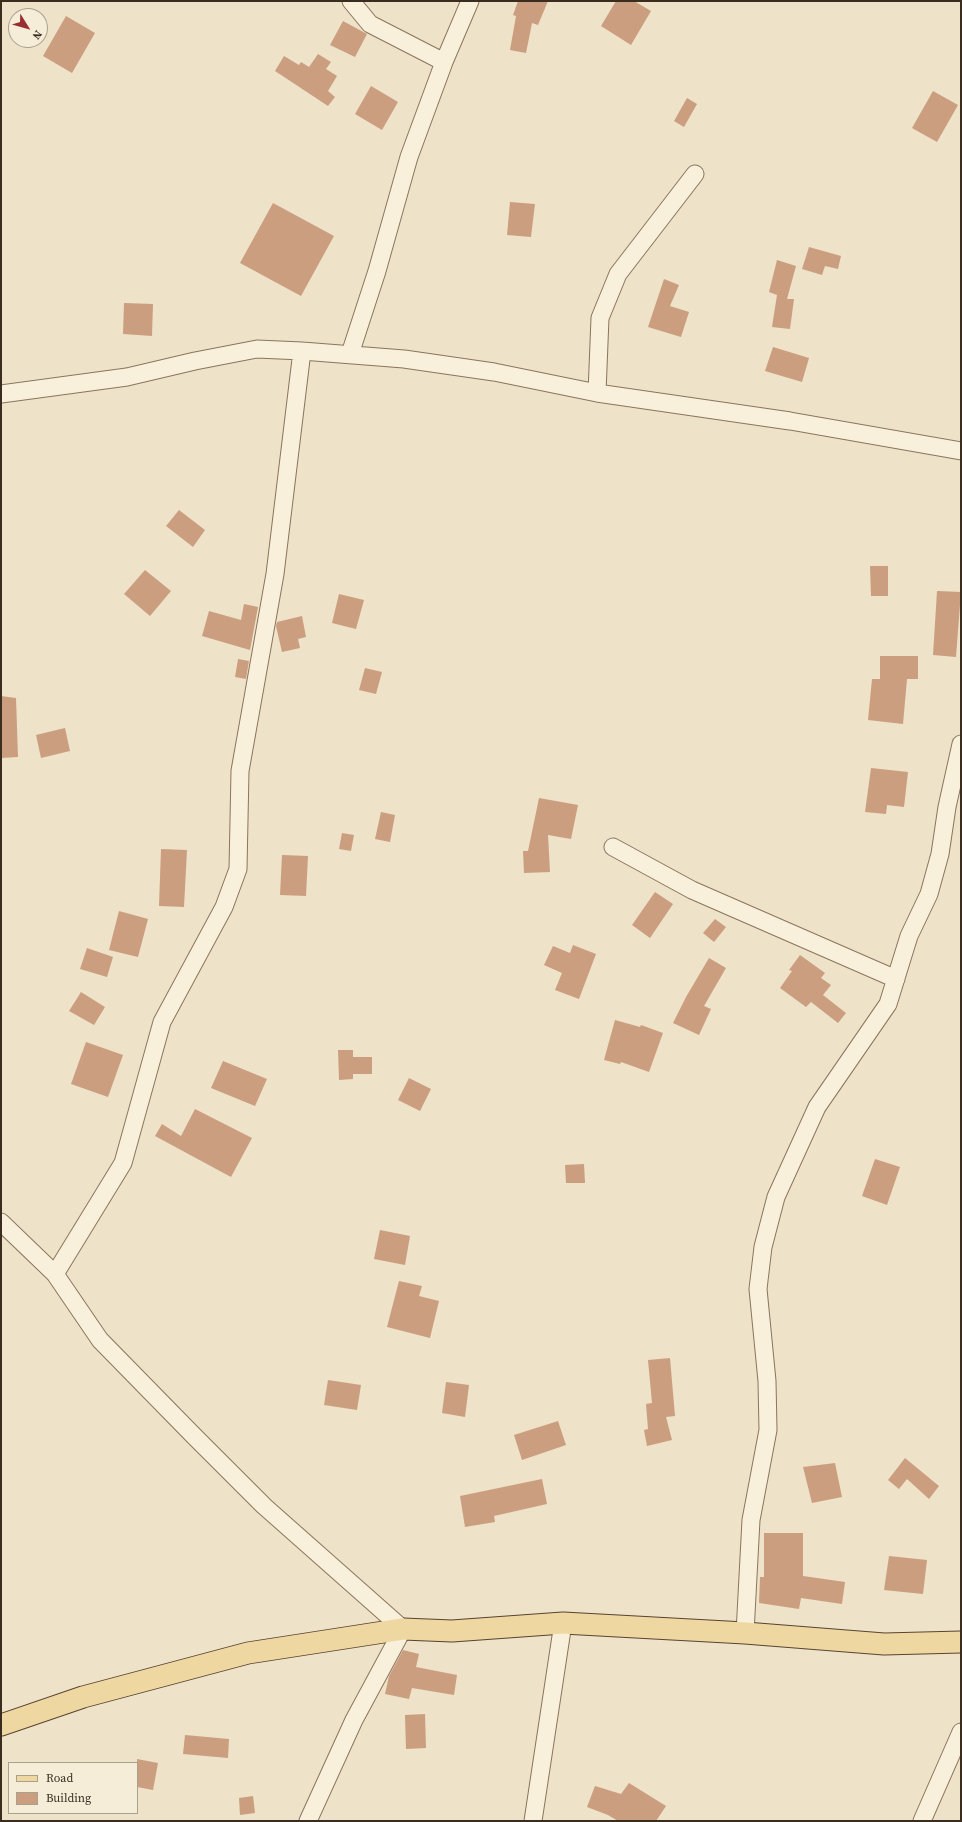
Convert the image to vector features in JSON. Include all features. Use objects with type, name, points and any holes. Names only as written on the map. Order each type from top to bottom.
[{"type":"main road","points":[[1,1725],[83,1697],[248,1653],[403,1629],[452,1631],[563,1623],[745,1632],[884,1644],[961,1642]]},
{"type":"street","points":[[351,1],[370,24],[444,62]]},
{"type":"street","points":[[350,354],[377,271],[409,157],[444,62],[470,1]]},
{"type":"street","points":[[597,393],[600,318],[618,274],[695,174]]},
{"type":"street","points":[[1,394],[127,377],[257,349],[302,351],[404,359],[494,372],[597,393],[790,421],[961,451]]},
{"type":"street","points":[[55,1274],[123,1163],[162,1022],[224,907],[238,868],[240,771],[275,574],[302,351]]},
{"type":"street","points":[[745,1632],[751,1520],[768,1430],[767,1381],[758,1289],[763,1247],[776,1198],[817,1107],[888,1004],[909,936],[928,894],[938,861],[961,744]]},
{"type":"street","points":[[613,847],[692,890],[896,979]]},
{"type":"street","points":[[1,1222],[55,1274],[100,1340],[177,1419],[264,1506],[403,1629],[354,1720],[308,1821]]},
{"type":"street","points":[[533,1821],[563,1623]]},
{"type":"street","points":[[922,1821],[961,1732]]},
{"type":"building","points":[[518,1],[548,1],[538,25],[532,23],[526,53],[510,50],[516,16],[513,15]]},
{"type":"building","points":[[616,1],[634,1],[651,11],[631,45],[601,26]]},
{"type":"building","points":[[66,16],[95,33],[72,73],[43,56]]},
{"type":"building","points":[[343,21],[367,34],[355,57],[330,45]]},
{"type":"building","points":[[318,54],[331,62],[326,69],[337,76],[328,91],[335,97],[328,106],[275,71],[284,56],[299,65],[301,62],[309,67]]},
{"type":"building","points":[[371,86],[398,102],[382,130],[355,114]]},
{"type":"building","points":[[933,91],[958,105],[937,142],[912,128]]},
{"type":"building","points":[[687,98],[697,104],[684,127],[674,121]]},
{"type":"building","points":[[510,202],[535,204],[531,237],[507,235]]},
{"type":"building","points":[[273,203],[334,236],[301,296],[240,263]]},
{"type":"building","points":[[809,247],[841,256],[838,269],[825,266],[822,275],[802,269]]},
{"type":"building","points":[[777,260],[796,266],[787,299],[794,299],[790,329],[772,327],[777,295],[769,292]]},
{"type":"building","points":[[664,279],[679,285],[670,306],[689,312],[681,337],[648,327]]},
{"type":"building","points":[[124,303],[153,304],[152,336],[123,334]]},
{"type":"building","points":[[773,347],[809,358],[802,382],[765,371]]},
{"type":"building","points":[[179,510],[205,530],[193,547],[166,526]]},
{"type":"building","points":[[870,566],[888,566],[888,596],[871,596]]},
{"type":"building","points":[[145,570],[171,591],[150,616],[124,594]]},
{"type":"building","points":[[937,591],[961,592],[956,657],[933,655]]},
{"type":"building","points":[[339,594],[364,600],[356,629],[332,623]]},
{"type":"building","points":[[244,604],[258,607],[250,650],[202,636],[209,611],[241,620]]},
{"type":"building","points":[[302,616],[306,637],[298,639],[300,648],[282,652],[276,626],[277,622]]},
{"type":"building","points":[[880,656],[918,656],[918,679],[907,679],[903,724],[868,720],[872,679],[880,679]]},
{"type":"building","points":[[238,659],[249,661],[246,679],[235,677]]},
{"type":"building","points":[[365,668],[382,672],[376,694],[359,690]]},
{"type":"building","points":[[1,696],[16,698],[18,757],[1,758]]},
{"type":"building","points":[[65,728],[70,751],[41,758],[36,735]]},
{"type":"building","points":[[871,768],[908,772],[904,807],[887,805],[886,814],[865,812]]},
{"type":"building","points":[[539,798],[578,805],[571,839],[548,835],[550,872],[524,873],[523,851],[528,851]]},
{"type":"building","points":[[381,812],[395,815],[390,842],[375,839]]},
{"type":"building","points":[[342,833],[354,835],[351,851],[339,849]]},
{"type":"building","points":[[161,849],[187,850],[184,907],[159,906]]},
{"type":"building","points":[[282,855],[308,856],[306,896],[280,895]]},
{"type":"building","points":[[655,892],[673,904],[650,938],[632,925]]},
{"type":"building","points":[[119,911],[148,919],[138,957],[109,950]]},
{"type":"building","points":[[715,919],[726,927],[714,942],[703,933]]},
{"type":"building","points":[[573,945],[596,954],[579,999],[555,990],[562,973],[544,965],[553,946],[570,953]]},
{"type":"building","points":[[87,948],[113,957],[107,977],[80,969]]},
{"type":"building","points":[[800,955],[825,973],[821,978],[831,985],[823,995],[846,1013],[838,1023],[811,1002],[806,1007],[780,988],[792,971],[789,970]]},
{"type":"building","points":[[709,958],[726,968],[704,1006],[711,1009],[699,1035],[673,1023],[686,997]]},
{"type":"building","points":[[81,992],[105,1007],[94,1025],[69,1011]]},
{"type":"building","points":[[615,1020],[640,1027],[641,1025],[663,1033],[649,1072],[621,1062],[620,1064],[604,1060]]},
{"type":"building","points":[[86,1042],[123,1055],[108,1097],[71,1084]]},
{"type":"building","points":[[338,1050],[353,1050],[353,1057],[372,1057],[372,1074],[353,1074],[353,1079],[339,1080]]},
{"type":"building","points":[[223,1061],[267,1079],[255,1106],[211,1088]]},
{"type":"building","points":[[409,1078],[431,1089],[420,1111],[398,1100]]},
{"type":"building","points":[[195,1109],[252,1138],[231,1177],[155,1136],[162,1124],[181,1136]]},
{"type":"building","points":[[875,1159],[900,1167],[887,1205],[862,1196]]},
{"type":"building","points":[[584,1164],[585,1183],[566,1183],[565,1165]]},
{"type":"building","points":[[380,1230],[410,1236],[405,1265],[374,1259]]},
{"type":"building","points":[[399,1281],[422,1286],[419,1296],[439,1301],[430,1338],[387,1327]]},
{"type":"building","points":[[670,1358],[675,1416],[666,1417],[672,1440],[647,1446],[644,1430],[648,1429],[646,1404],[652,1403],[648,1360]]},
{"type":"building","points":[[328,1380],[361,1385],[357,1410],[324,1405]]},
{"type":"building","points":[[446,1382],[469,1385],[465,1417],[442,1413]]},
{"type":"building","points":[[558,1421],[566,1445],[522,1460],[514,1435]]},
{"type":"building","points":[[905,1458],[939,1486],[929,1499],[907,1479],[899,1489],[888,1480]]},
{"type":"building","points":[[835,1463],[842,1497],[812,1503],[803,1467]]},
{"type":"building","points":[[542,1479],[547,1504],[494,1516],[495,1522],[465,1527],[460,1496]]},
{"type":"building","points":[[764,1533],[803,1533],[803,1576],[845,1582],[842,1604],[801,1598],[799,1609],[759,1603],[760,1577],[764,1577]]},
{"type":"building","points":[[889,1556],[927,1560],[923,1594],[884,1590]]},
{"type":"building","points":[[403,1650],[419,1654],[416,1667],[457,1675],[454,1695],[412,1688],[409,1699],[385,1694],[389,1676]]},
{"type":"building","points":[[425,1714],[426,1748],[406,1749],[405,1715]]},
{"type":"building","points":[[185,1735],[229,1739],[228,1758],[183,1754]]},
{"type":"building","points":[[137,1759],[158,1763],[153,1790],[138,1787]]},
{"type":"building","points":[[629,1783],[666,1806],[656,1821],[618,1821],[608,1815],[587,1807],[595,1786],[621,1794]]},
{"type":"building","points":[[253,1796],[255,1813],[240,1815],[239,1798]]}]
